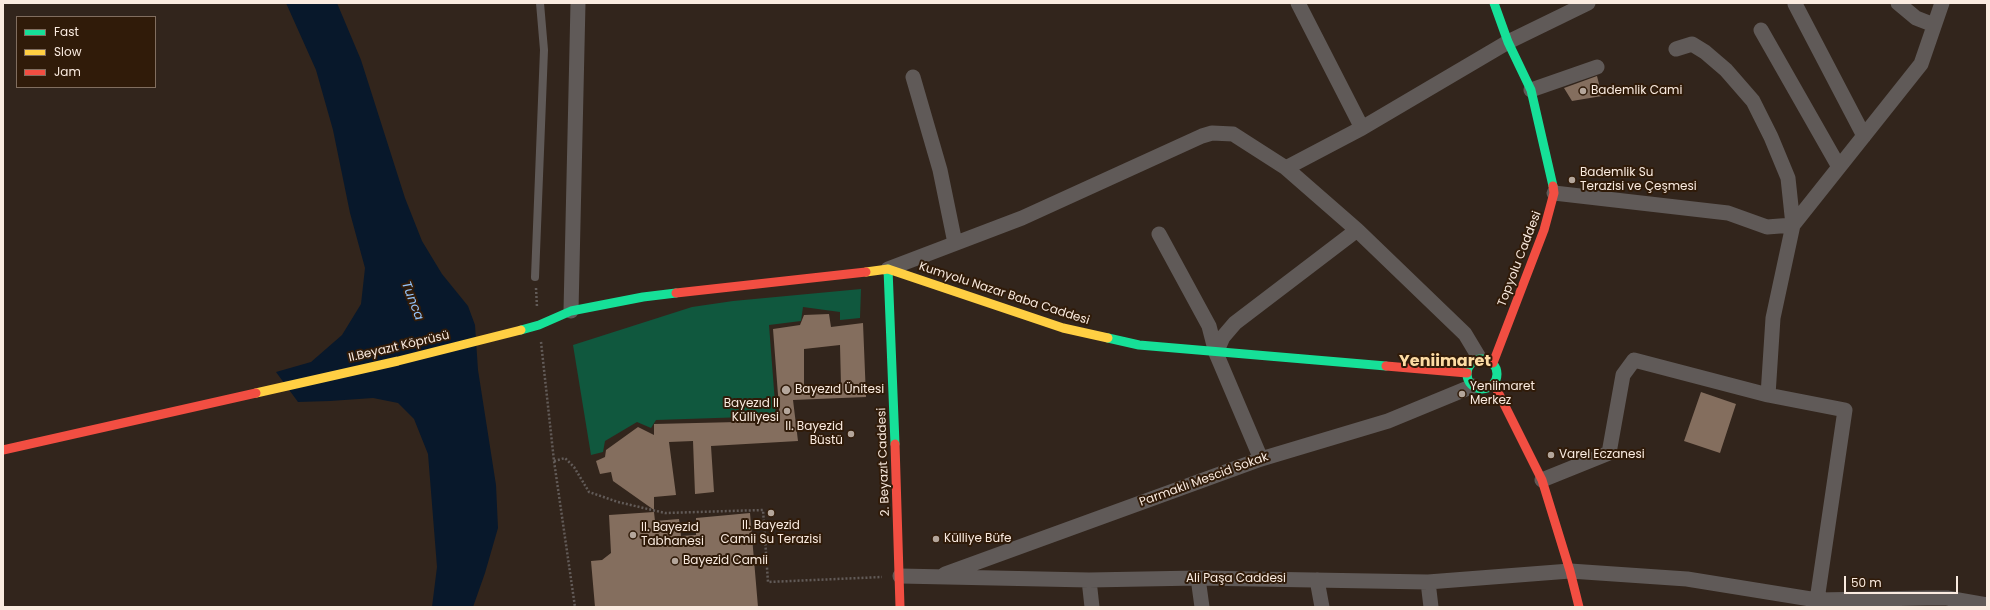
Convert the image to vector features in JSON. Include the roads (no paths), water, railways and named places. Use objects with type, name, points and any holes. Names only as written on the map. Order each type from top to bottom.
[{"type":"street","points":[[572,311],[578,3]]},
{"type":"street","points":[[1298,3],[1362,128]]},
{"type":"street","name":"Topyolu Caddesi","points":[[1486,361],[1544,230],[1554,193],[1552,175],[1530,90],[1508,42],[1494,3]]},
{"type":"street","points":[[1286,168],[1362,128],[1508,42],[1588,3]]},
{"type":"street","points":[[1898,3],[1916,18],[1934,25]]},
{"type":"street","points":[[1554,193],[1728,212],[1766,227],[1793,225],[1921,64],[1942,3]]},
{"type":"street","points":[[1795,4],[1864,136]]},
{"type":"street","points":[[1761,30],[1840,167]]},
{"type":"street","points":[[1676,49],[1692,44],[1705,52],[1726,70],[1753,101],[1771,137],[1788,178],[1793,225],[1773,318],[1768,395]]},
{"type":"street","points":[[1530,90],[1597,67]]},
{"type":"street","points":[[913,77],[940,170],[955,243]]},
{"type":"street","points":[[888,269],[1022,218],[1202,136],[1212,133],[1233,134],[1286,168],[1358,230],[1465,334],[1498,375],[1494,384],[1482,389],[1470,380],[1471,364],[1486,361]]},
{"type":"street","points":[[1216,353],[1223,337],[1235,323],[1358,230]]},
{"type":"street","points":[[1159,234],[1210,326],[1216,353],[1261,460]]},
{"type":"street","name":"Kumyolu Nazar Baba Caddesi","points":[[539,325],[572,311],[643,297],[888,269],[1063,328],[1102,338],[1139,345],[1470,380]]},
{"type":"street","name":"2. Beyazıt Caddesi","points":[[888,269],[900,607]]},
{"type":"street","name":"II.Beyazıt Köprüsü","points":[[3,450],[398,361],[539,325]]},
{"type":"street","points":[[1542,480],[1609,453],[1623,375],[1634,360],[1768,395],[1845,410],[1816,605]]},
{"type":"street","name":"Parmaklı Mescid Sokak","points":[[936,578],[1261,460],[1388,420],[1470,380]]},
{"type":"street","points":[[1494,384],[1542,480],[1570,571],[1579,607]]},
{"type":"street","name":"Ali Paşa Caddesi","points":[[900,576],[936,578],[1089,580],[1198,578],[1428,582],[1570,571],[1687,579],[1816,605],[1947,598],[1987,605]]},
{"type":"street","points":[[1198,578],[1202,607]]},
{"type":"street","points":[[1089,580],[1092,607]]},
{"type":"street","points":[[1317,580],[1322,607]]},
{"type":"street","points":[[1428,582],[1431,607]]},
{"type":"lane","points":[[535,277],[544,50],[540,3]]},
{"type":"water","name":"Tunca","points":[[286,3],[337,3],[361,60],[405,198],[422,241],[442,274],[468,306],[475,325],[478,370],[496,485],[498,528],[473,607],[432,607],[437,567],[428,454],[414,419],[398,403],[373,398],[298,402],[276,372],[311,362],[342,335],[361,304],[365,268],[350,213],[333,130],[316,70]]},
{"type":"place","name":"Bademlik Cami","points":[[1583,91]]},
{"type":"place","name":"Bademlik Su Terazisi ve Çeşmesi","points":[[1572,180]]},
{"type":"place","name":"Bayezıd Ünitesi","points":[[786,390]]},
{"type":"place","name":"Yeniimaret Merkez","points":[[1462,394]]},
{"type":"place","name":"Bayezıd II Külliyesi","points":[[787,411]]},
{"type":"place","name":"II. Bayezid Büstü","points":[[851,434]]},
{"type":"place","name":"Varel Eczanesi","points":[[1551,455]]},
{"type":"place","name":"II. Bayezid Camii Su Terazisi","points":[[771,513]]},
{"type":"place","name":"II. Bayezid Tabhanesi","points":[[633,535]]},
{"type":"place","name":"Külliye Büfe","points":[[936,539]]},
{"type":"place","name":"Bayezid Camii","points":[[675,561]]},
{"type":"district","name":"Yeniimaret","points":[[1445,362]]}]
